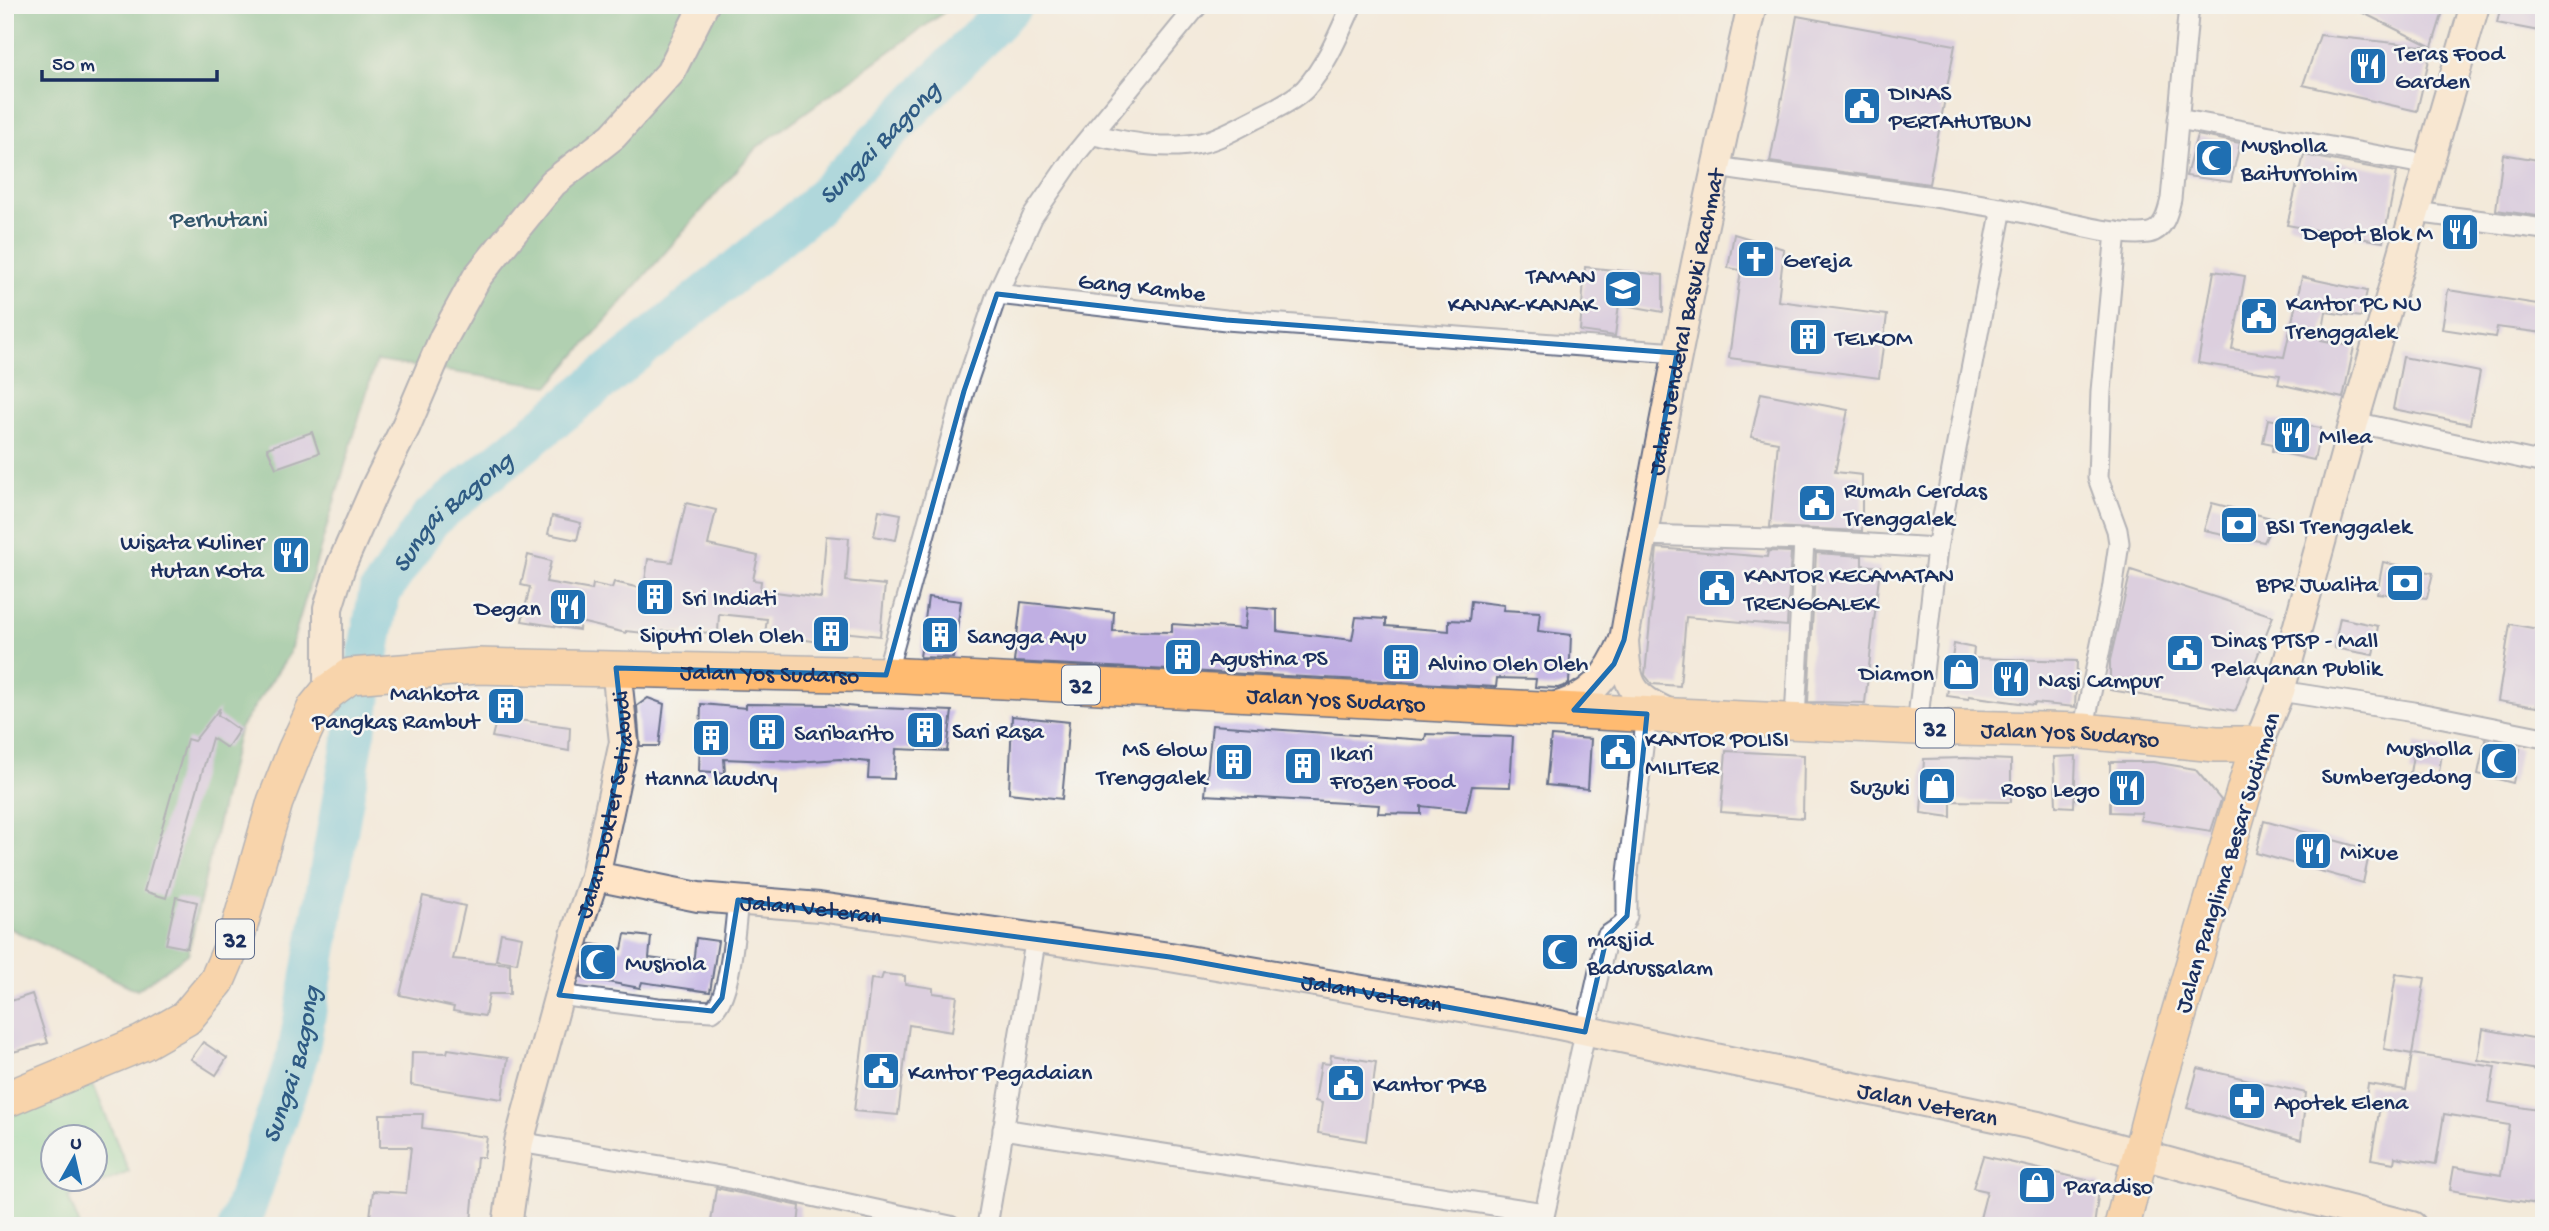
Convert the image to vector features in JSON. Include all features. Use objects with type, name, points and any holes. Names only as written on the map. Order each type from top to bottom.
[{"type":"highway","name":"Jalan Yos Sudarso","points":[[339,684],[478,666],[886,675],[1917,727],[2083,731],[2194,740]]},
{"type":"highway","name":"32","points":[[5,1100],[142,1042],[186,1018],[216,981],[238,932],[275,802],[315,708],[339,684]]},
{"type":"highway","name":"32","points":[[2194,740],[2216,744],[2258,744]]},
{"type":"highway","name":"32","points":[[2194,740],[2230,759],[2241,772],[2246,788]]},
{"type":"highway","name":"Jalan Panglima Besar Sudirman","points":[[2122,1226],[2140,1154],[2258,744]]},
{"type":"street","points":[[339,684],[328,608],[341,566],[444,337],[477,277],[554,183],[613,136],[670,74],[704,5]]},
{"type":"street","points":[[886,675],[964,391],[997,294],[1033,216],[1075,155],[1198,5]]},
{"type":"street","points":[[1094,135],[1128,142],[1165,145],[1201,143],[1273,110],[1304,90],[1334,47],[1352,5]]},
{"type":"street","name":"Jalan Jenderal Basuki Rachmat","points":[[1625,640],[1677,354],[1715,167],[1752,5]]},
{"type":"street","points":[[1715,167],[2002,208],[2116,232],[2149,233],[2158,229],[2166,218],[2171,199],[2189,5]]},
{"type":"street","name":"Jalan Panglima Besar Sudirman","points":[[2258,744],[2280,691],[2354,422],[2475,5]]},
{"type":"street","points":[[2178,119],[2429,165]]},
{"type":"street","points":[[1917,727],[1937,548],[2002,208]]},
{"type":"street","points":[[2415,212],[2544,229]]},
{"type":"street","points":[[2083,731],[2112,591],[2119,543],[2098,478],[2101,391],[2116,232]]},
{"type":"street","name":"Gang Kambe","points":[[997,294],[1226,320],[1677,354]]},
{"type":"street","points":[[2354,422],[2544,463]]},
{"type":"street","points":[[1643,534],[1937,548]]},
{"type":"street","points":[[1795,720],[1804,540]]},
{"type":"street","points":[[1545,709],[1571,703],[1594,687],[1614,664],[1625,640]]},
{"type":"street","points":[[1003,1129],[1543,1219],[1607,936],[1623,925],[1627,916],[1627,881],[1661,715],[1633,690],[1626,673],[1625,640]]},
{"type":"street","name":"Jalan Dokter Setiabudi","points":[[507,1226],[519,1142],[576,932],[594,876],[624,742],[616,668]]},
{"type":"street","points":[[2280,691],[2414,712],[2544,738]]},
{"type":"street","name":"Jalan Veteran","points":[[594,876],[698,897],[819,907],[1170,957],[1531,1019],[2038,1126],[2412,1226]]},
{"type":"street","points":[[559,995],[658,1009],[712,1011],[718,1008],[730,964],[738,900]]},
{"type":"street","points":[[987,1226],[1036,937]]},
{"type":"street","points":[[519,1142],[720,1176],[886,1219],[950,1226]]},
{"type":"highlighted area","points":[[997,294],[1226,320],[1677,353],[1624,640],[1614,664],[1574,710],[1647,714],[1627,916],[1607,936],[1585,1032],[1170,957],[738,900],[722,998],[712,1011],[559,995],[595,876],[624,742],[616,668],[886,675],[964,391]]},
{"type":"green space","name":"Perhutani","points":[[5,5],[954,5],[756,148],[549,386],[376,361],[289,654],[239,730],[188,954],[137,990],[5,926]]},
{"type":"green space","points":[[90,1077],[129,1172],[108,1181],[108,1122],[38,1122],[38,1192],[80,1192],[68,1197],[80,1226],[5,1226],[5,1112]]},
{"type":"building","points":[[2347,5],[2445,5],[2432,47]]},
{"type":"building","points":[[2501,5],[2544,5],[2544,32],[2497,23]]},
{"type":"building","name":"DINAS PERTAHUTBUN","points":[[1797,16],[1955,45],[1929,184],[1770,162]]},
{"type":"building","name":"Teras Food Garden","points":[[2320,35],[2432,47],[2417,111],[2303,85]]},
{"type":"building","name":"Musholla Baiturrohim","points":[[2197,135],[2240,143],[2231,182],[2186,176]]},
{"type":"building","points":[[2503,154],[2544,161],[2544,217],[2496,210]]},
{"type":"building","points":[[2304,155],[2397,172],[2383,242],[2287,225]]},
{"type":"building","name":"TELKOM","points":[[1734,234],[1784,249],[1778,301],[1887,315],[1879,378],[1729,358],[1741,270],[1728,268]]},
{"type":"building","name":"TAMAN KANAK-KANAK","points":[[1585,267],[1663,275],[1663,312],[1619,304],[1615,336],[1580,331]]},
{"type":"building","name":"Kantor PC NU Trenggalek","points":[[2214,271],[2245,276],[2232,349],[2284,357],[2302,277],[2367,291],[2361,317],[2326,312],[2321,340],[2354,347],[2343,398],[2278,384],[2280,375],[2198,363]]},
{"type":"building","points":[[2448,290],[2544,305],[2544,333],[2497,327],[2495,337],[2442,329]]},
{"type":"building","points":[[2403,357],[2480,372],[2470,424],[2393,409]]},
{"type":"building","points":[[1761,393],[1848,410],[1835,472],[1862,475],[1862,531],[1770,527],[1778,442],[1751,437]]},
{"type":"building","name":"MIlea","points":[[2268,419],[2321,428],[2314,460],[2272,451],[2273,444],[2263,442]]},
{"type":"building","points":[[312,432],[319,453],[276,468],[267,448]]},
{"type":"building","points":[[686,503],[716,510],[708,545],[758,556],[753,580],[761,581],[760,590],[821,598],[826,536],[849,538],[846,581],[885,585],[880,636],[842,632],[839,648],[819,645],[820,642],[765,634],[767,619],[719,614],[718,633],[663,631],[663,635],[626,633],[580,622],[579,630],[522,621],[530,587],[521,585],[528,555],[551,561],[546,582],[592,590],[593,584],[612,588],[614,582],[644,589],[648,559],[672,562]]},
{"type":"building","name":"BSI Trenggalek","points":[[2212,503],[2275,519],[2264,542],[2204,530]]},
{"type":"building","points":[[879,510],[901,514],[896,540],[874,536]]},
{"type":"building","points":[[552,516],[581,523],[577,540],[548,534]]},
{"type":"building","name":"KANTOR KECAMATAN TRENGGALEK","points":[[1657,548],[1767,557],[1768,551],[1791,552],[1787,626],[1686,617],[1680,686],[1652,684],[1645,675]]},
{"type":"building","points":[[1816,553],[1862,556],[1862,565],[1880,567],[1865,703],[1808,702]]},
{"type":"building","name":"BPR Jwalita","points":[[2383,562],[2433,573],[2427,598],[2377,593]]},
{"type":"building","name":"Dinas PTSP - Mall Pelayanan Publik","points":[[2131,570],[2273,616],[2236,711],[2110,690],[2110,660]]},
{"type":"building","name":"Sangga Ayu","points":[[928,597],[961,601],[953,658],[920,657]]},
{"type":"building","points":[[1471,601],[1504,605],[1503,610],[1540,612],[1538,631],[1571,635],[1569,684],[1558,688],[1535,687],[1536,679],[1497,678],[1496,687],[1014,662],[1021,602],[1114,612],[1113,631],[1172,632],[1172,624],[1245,629],[1247,607],[1277,610],[1277,631],[1352,640],[1356,617],[1386,619],[1386,626],[1449,631],[1449,620],[1469,621]]},
{"type":"building","points":[[2340,618],[2378,626],[2373,655],[2334,648]]},
{"type":"building","points":[[2510,624],[2544,630],[2544,664],[2537,707],[2498,701]]},
{"type":"building","points":[[1954,644],[1974,648],[1973,658],[2077,661],[2075,707],[1947,696]]},
{"type":"building","points":[[648,698],[664,704],[659,746],[640,746],[637,706]]},
{"type":"building","points":[[701,704],[746,708],[746,704],[827,704],[952,711],[947,751],[896,749],[894,779],[868,778],[869,762],[840,759],[797,762],[724,759],[725,773],[699,771]]},
{"type":"building","points":[[220,708],[218,715],[239,730],[227,748],[212,738],[166,898],[144,891],[187,739],[194,741]]},
{"type":"building","points":[[1012,716],[1069,722],[1062,799],[1009,793]]},
{"type":"building","points":[[497,717],[570,727],[569,751],[492,737]]},
{"type":"building","points":[[1212,725],[1425,740],[1426,734],[1513,737],[1510,787],[1472,786],[1466,811],[1421,806],[1421,814],[1378,813],[1379,805],[1205,795]]},
{"type":"building","points":[[1551,736],[1591,739],[1588,789],[1546,785]]},
{"type":"building","name":"Musholla Sumbergedong","points":[[2485,740],[2520,749],[2513,783],[2478,774]]},
{"type":"building","points":[[2415,743],[2443,748],[2438,777],[2410,773]]},
{"type":"building","points":[[1726,751],[1804,755],[1803,818],[1721,812]]},
{"type":"building","points":[[2076,756],[2074,807],[2056,806],[2054,757]]},
{"type":"building","points":[[1924,759],[2011,760],[2011,802],[1951,801],[1951,817],[1921,813]]},
{"type":"building","points":[[2110,762],[2153,762],[2195,769],[2221,800],[2211,831],[2140,820],[2142,813],[2110,812]]},
{"type":"building","name":"Mixue","points":[[2264,821],[2370,850],[2363,883],[2256,853]]},
{"type":"building","points":[[423,896],[465,906],[453,959],[510,964],[510,994],[489,994],[485,1016],[453,1011],[454,1007],[400,995]]},
{"type":"building","points":[[176,897],[197,902],[187,948],[166,944]]},
{"type":"building","points":[[501,933],[522,937],[517,963],[496,960]]},
{"type":"building","points":[[625,934],[651,937],[649,958],[693,964],[696,938],[718,941],[710,992],[642,982],[640,988],[581,977],[590,944],[622,949]]},
{"type":"building","name":"Kantor Pegadaian","points":[[883,974],[905,976],[905,984],[933,988],[933,993],[957,996],[952,1032],[909,1025],[898,1115],[854,1111],[871,979],[881,980]]},
{"type":"building","points":[[2396,974],[2425,978],[2412,1054],[2384,1049]]},
{"type":"building","points":[[32,994],[48,1043],[5,1054],[5,1003]]},
{"type":"building","points":[[2483,1029],[2544,1040],[2544,1071],[2478,1060]]},
{"type":"building","points":[[203,1042],[227,1058],[216,1075],[191,1059]]},
{"type":"building","points":[[448,1049],[508,1058],[502,1099],[411,1085],[412,1052],[447,1053]]},
{"type":"building","points":[[2412,1054],[2495,1067],[2489,1102],[2544,1111],[2544,1205],[2450,1190],[2454,1167],[2501,1175],[2509,1125],[2444,1114],[2436,1164],[2395,1157],[2394,1163],[2371,1159],[2380,1106],[2365,1103],[2368,1084],[2406,1090]]},
{"type":"building","name":"Kantor PKB","points":[[1331,1055],[1376,1062],[1366,1141],[1318,1133],[1322,1103],[1315,1101],[1321,1063],[1330,1064]]},
{"type":"building","name":"Apotek Elena","points":[[2198,1068],[2306,1093],[2301,1140],[2187,1108]]},
{"type":"building","points":[[380,1114],[423,1114],[422,1128],[487,1137],[484,1157],[477,1157],[471,1222],[444,1220],[443,1226],[369,1226],[373,1191],[406,1193],[411,1147],[380,1147]]},
{"type":"building","name":"Paradiso","points":[[1983,1156],[2100,1183],[2094,1226],[1978,1226],[1987,1191],[1973,1188]]},
{"type":"building","points":[[716,1188],[800,1206],[798,1226],[731,1226],[711,1222]]},
{"type":"waterway","name":"Sungai Bagong","points":[[239,1226],[298,1054],[379,594],[430,519],[812,209],[1012,5]]},
{"type":"place","name":"Teras Food Garden","points":[[2368,66]]},
{"type":"place","name":"DINAS PERTAHUTBUN","points":[[1862,106]]},
{"type":"place","name":"Musholla Baiturrohim","points":[[2214,158]]},
{"type":"place","name":"Depot Blok M","points":[[2460,232]]},
{"type":"place","name":"Gereja","points":[[1756,259]]},
{"type":"place","name":"TAMAN KANAK-KANAK","points":[[1623,289]]},
{"type":"place","name":"Kantor PC NU Trenggalek","points":[[2259,316]]},
{"type":"place","name":"TELKOM","points":[[1808,337]]},
{"type":"place","name":"MIlea","points":[[2292,435]]},
{"type":"place","name":"Rumah Cerdas Trenggalek","points":[[1817,503]]},
{"type":"place","name":"BSI Trenggalek","points":[[2239,525]]},
{"type":"place","name":"Wisata Kuliner Hutan Kota","points":[[291,555]]},
{"type":"place","name":"BPR Jwalita","points":[[2405,583]]},
{"type":"place","name":"KANTOR KECAMATAN TRENGGALEK","points":[[1717,588]]},
{"type":"place","name":"Sri Indiati","points":[[655,597]]},
{"type":"place","name":"Degan","points":[[568,607]]},
{"type":"place","name":"Siputri Oleh Oleh","points":[[831,634]]},
{"type":"place","name":"Sangga Ayu","points":[[940,635]]},
{"type":"place","name":"Dinas PTSP - Mall Pelayanan Publik","points":[[2185,653]]},
{"type":"place","name":"Agustina PS","points":[[1183,657]]},
{"type":"place","name":"Alvino Oleh Oleh","points":[[1401,662]]},
{"type":"place","name":"Diamon","points":[[1961,672]]},
{"type":"place","name":"Nasi Campur","points":[[2011,679]]},
{"type":"place","name":"Mahkota Pangkas Rambut","points":[[506,706]]},
{"type":"place","name":"Sari Rasa","points":[[925,730]]},
{"type":"place","name":"Saribarito","points":[[767,732]]},
{"type":"place","name":"Hanna laudry","points":[[711,738]]},
{"type":"place","name":"KANTOR POLISI MILITER","points":[[1618,752]]},
{"type":"place","name":"Musholla Sumbergedong","points":[[2499,761]]},
{"type":"place","name":"MS Glow Trenggalek","points":[[1234,762]]},
{"type":"place","name":"Ikari Frozen Food","points":[[1303,766]]},
{"type":"place","name":"Suzuki","points":[[1937,786]]},
{"type":"place","name":"Roso Lego","points":[[2127,788]]},
{"type":"place","name":"Mixue","points":[[2313,851]]},
{"type":"place","name":"masjid Badrussalam","points":[[1560,952]]},
{"type":"place","name":"Mushola","points":[[598,962]]},
{"type":"place","name":"Kantor Pegadaian","points":[[881,1071]]},
{"type":"place","name":"Kantor PKB","points":[[1346,1083]]},
{"type":"place","name":"Apotek Elena","points":[[2247,1101]]},
{"type":"place","name":"Paradiso","points":[[2037,1185]]}]
